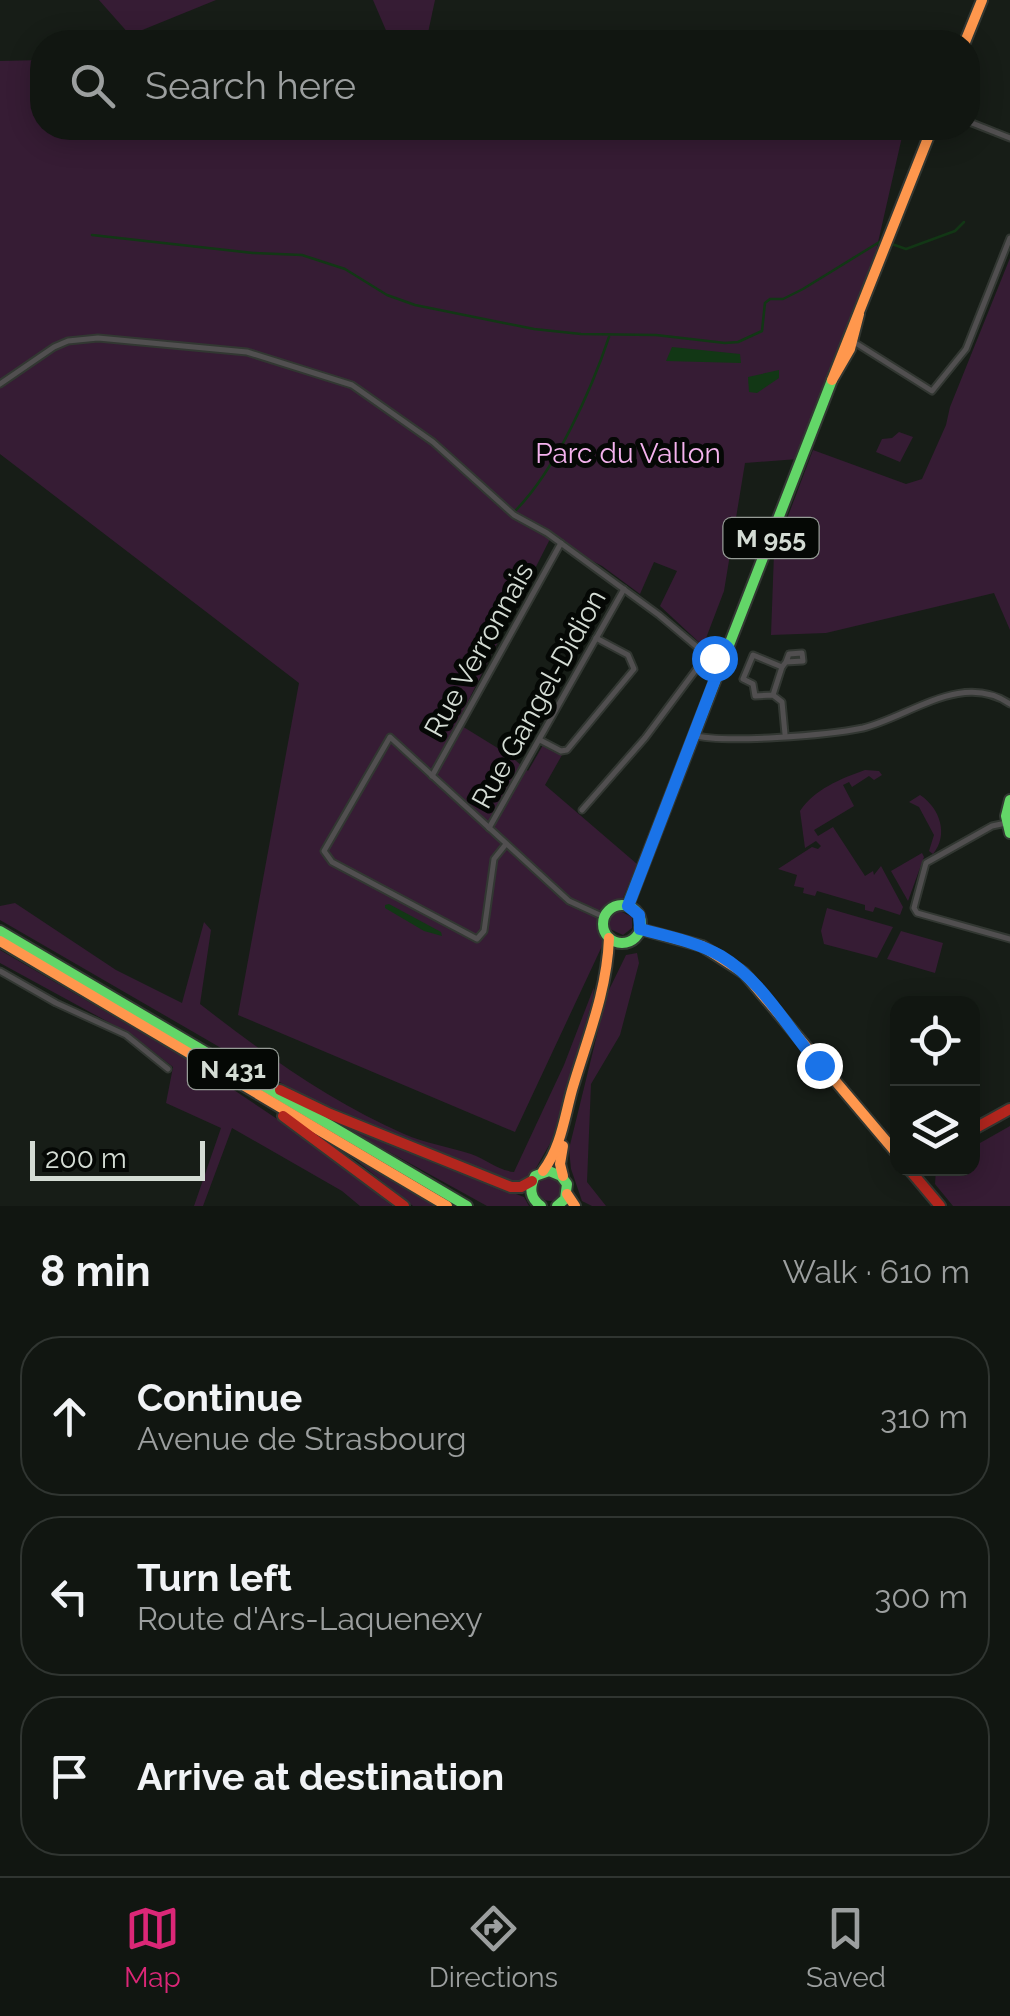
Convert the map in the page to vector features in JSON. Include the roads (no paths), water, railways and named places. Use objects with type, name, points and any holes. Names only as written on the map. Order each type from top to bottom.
[{"type":"main road","points":[[970,30],[982,0]]},
{"type":"main road","name":"M 955","points":[[832,380],[852,340],[927,140]]},
{"type":"main road","name":"M 955","points":[[628,906],[859,314]]},
{"type":"main road","points":[[1008,828],[1010,800]]},
{"type":"main road","points":[[213,1062],[330,1114],[517,1188],[544,1171],[556,1150],[608,968],[609,938],[604,917],[612,908],[628,906],[639,915],[640,929],[608,968]]},
{"type":"main road","points":[[640,929],[702,946],[729,961],[750,980],[890,1146]]},
{"type":"main road","name":"N 431","points":[[0,930],[447,1206]]},
{"type":"main road","points":[[609,938],[626,942]]},
{"type":"main road","name":"N 431","points":[[0,941],[467,1206]]},
{"type":"main road","points":[[213,1062],[404,1206]]},
{"type":"main road","points":[[575,1206],[567,1194],[560,1159],[580,1070]]},
{"type":"main road","points":[[980,1126],[1010,1109]]},
{"type":"main road","points":[[544,1171],[563,1176]]},
{"type":"main road","points":[[915,1176],[940,1206]]},
{"type":"main road","points":[[532,1181],[530,1193],[539,1205]]},
{"type":"main road","points":[[557,1206],[567,1194]]},
{"type":"street","points":[[980,125],[1010,138]]},
{"type":"street","points":[[852,340],[932,391],[966,350],[1010,238]]},
{"type":"street","points":[[0,384],[54,346],[80,339],[148,342],[270,357],[352,384],[433,442],[506,509],[624,589],[707,655],[722,661]]},
{"type":"street","name":"Rue Verronnais","points":[[432,776],[561,544]]},
{"type":"street","name":"Rue Gangel-Didion","points":[[489,828],[624,589]]},
{"type":"street","points":[[539,740],[567,750],[634,669],[628,656],[596,638]]},
{"type":"street","points":[[582,810],[645,738],[707,655]]},
{"type":"street","points":[[773,695],[784,664],[753,655],[742,679],[753,684],[755,696],[773,695],[782,702],[785,735]]},
{"type":"street","points":[[693,734],[708,738],[861,728],[964,693],[998,697],[1010,703]]},
{"type":"street","points":[[506,844],[494,858],[484,931],[476,939],[326,857],[326,844],[390,737],[568,901],[604,917]]},
{"type":"street","points":[[1008,828],[992,826],[926,863],[914,908],[917,913],[1010,940]]},
{"type":"street","points":[[0,971],[56,1003],[126,1035],[168,1069]]},
{"type":"waterway","points":[[889,243],[906,249],[955,231],[964,222]]},
{"type":"waterway","points":[[92,235],[302,255],[345,269],[387,295],[415,305],[534,329],[725,343],[738,342],[762,331],[765,303],[770,299],[783,299],[803,289],[881,241]]},
{"type":"waterway","points":[[516,510],[545,473],[571,428],[609,337]]},
{"type":"park label","name":"Parc du Vallon","points":[[628,453]]}]
